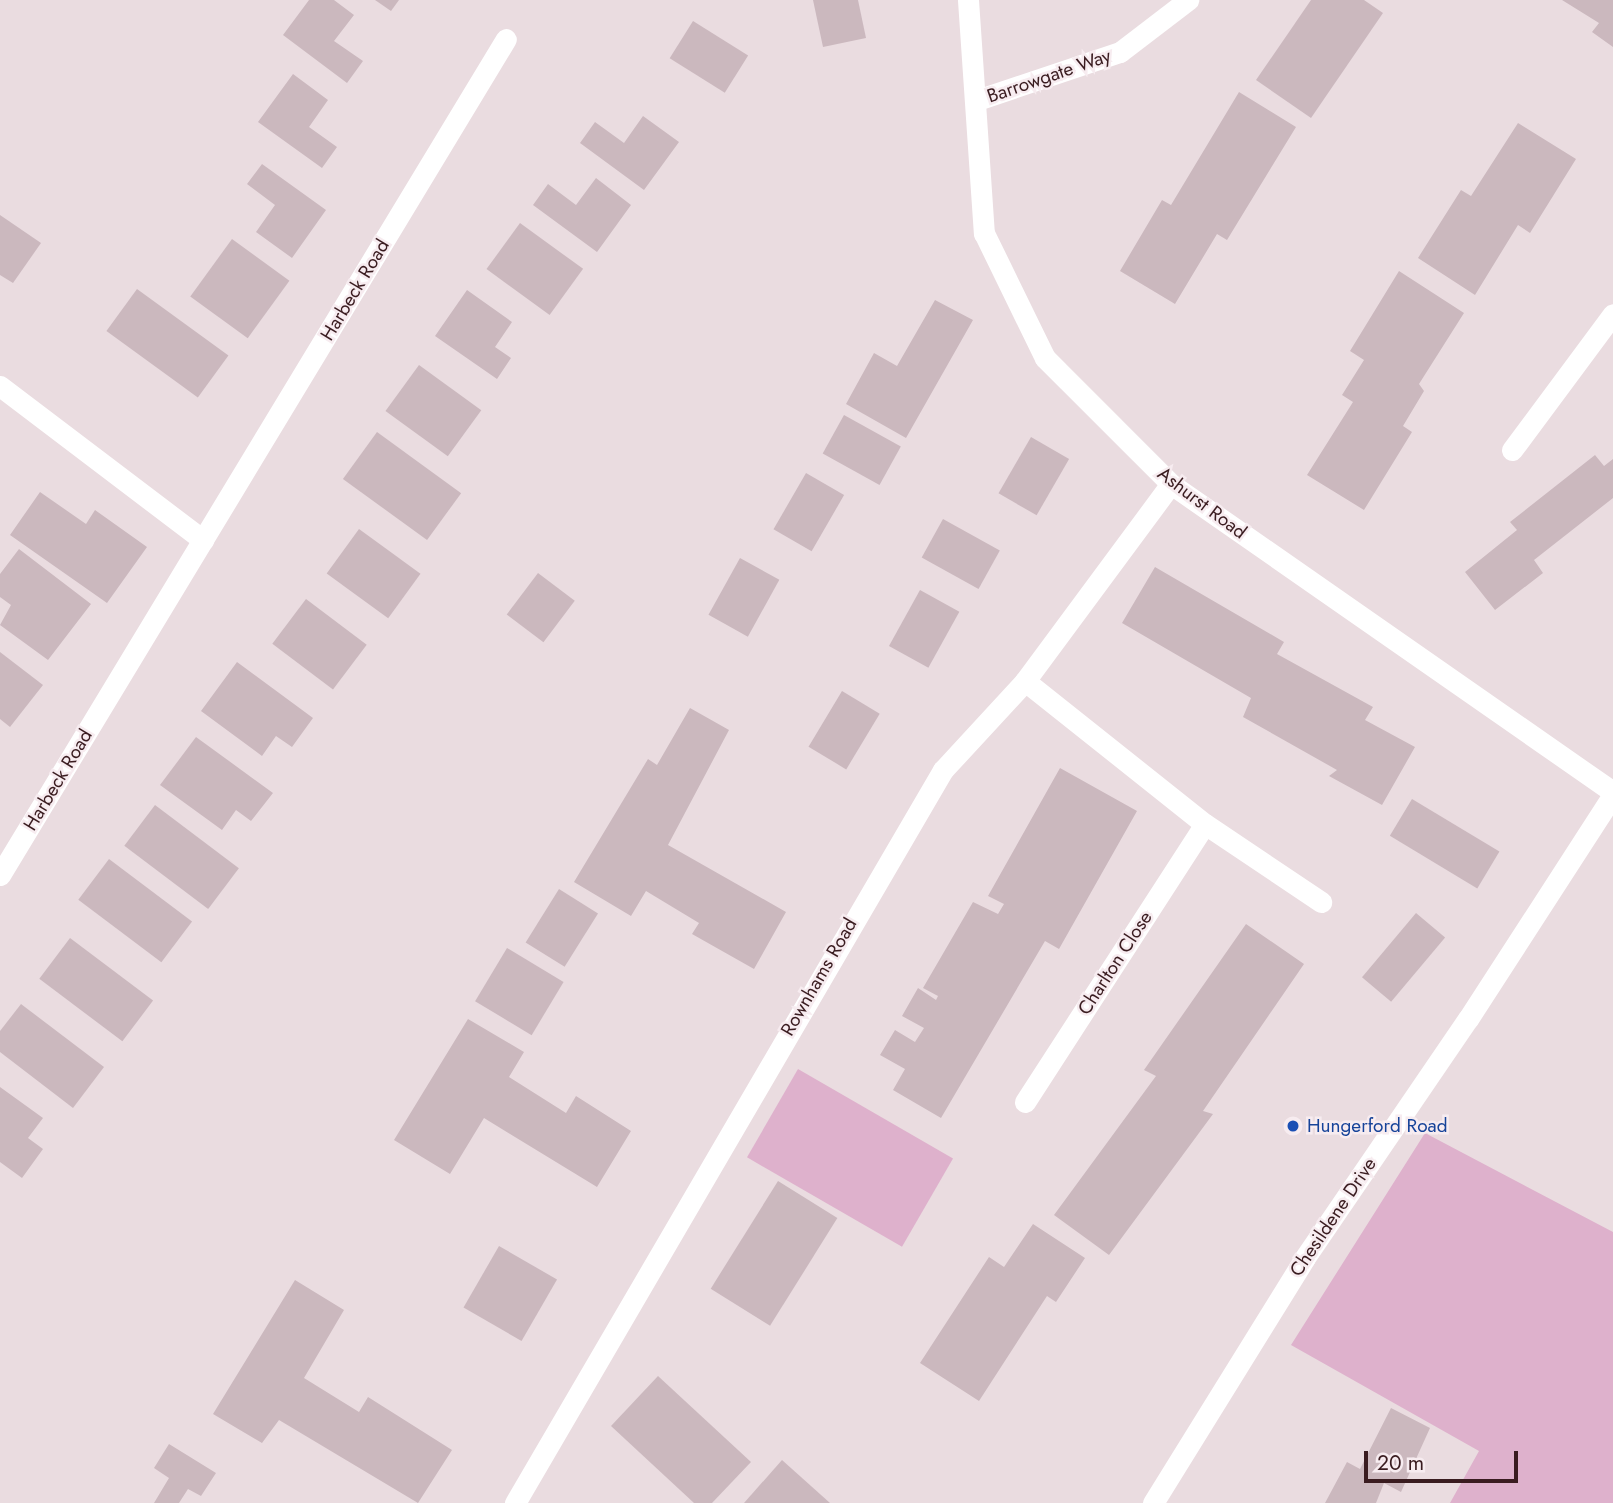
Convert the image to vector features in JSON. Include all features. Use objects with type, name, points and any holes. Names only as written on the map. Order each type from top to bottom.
[{"type":"street","name":"Ashurst Road","points":[[968,0],[977,100],[984,233],[1045,358],[1171,484],[1613,794]]},
{"type":"street","name":"Barrowgate Way","points":[[977,100],[1120,52],[1188,0]]},
{"type":"street","name":"Harbeck Road","points":[[0,875],[506,39]]},
{"type":"street","points":[[1512,450],[1613,314]]},
{"type":"street","points":[[0,386],[203,540]]},
{"type":"street","name":"Rownhams Road","points":[[515,1503],[943,770],[1025,681],[1171,484]]},
{"type":"street","points":[[1025,681],[1205,824],[1321,902]]},
{"type":"street","name":"Chesildene Drive","points":[[1153,1503],[1304,1259],[1468,1020],[1613,794]]},
{"type":"street","name":"Charlton Close","points":[[1025,1102],[1205,824]]},
{"type":"shaded area","points":[[798,1069],[953,1158],[902,1247],[747,1157]]},
{"type":"shaded area","points":[[1425,1133],[1613,1232],[1613,1503],[1450,1503],[1479,1451],[1291,1345]]},
{"type":"building","points":[[309,0],[334,0],[354,15],[334,41],[363,61],[347,83],[283,35]]},
{"type":"building","points":[[375,0],[399,0],[391,11]]},
{"type":"building","points":[[813,0],[858,0],[866,38],[823,47]]},
{"type":"building","points":[[1311,0],[1364,0],[1383,13],[1311,118],[1256,80]]},
{"type":"building","points":[[1562,0],[1613,0],[1613,47],[1592,32],[1599,23]]},
{"type":"building","points":[[693,21],[748,55],[725,93],[670,58]]},
{"type":"building","points":[[293,74],[328,100],[309,127],[337,147],[322,168],[258,122]]},
{"type":"building","points":[[1239,92],[1296,127],[1227,240],[1217,234],[1175,304],[1120,271],[1162,200],[1171,205]]},
{"type":"building","points":[[643,116],[679,142],[644,190],[580,143],[595,122],[624,143]]},
{"type":"building","points":[[1518,123],[1576,159],[1530,233],[1518,225],[1475,295],[1418,258],[1461,190],[1471,196]]},
{"type":"building","points":[[262,164],[326,210],[292,258],[256,232],[275,205],[247,184]]},
{"type":"building","points":[[596,178],[631,205],[597,252],[533,205],[548,184],[576,205]]},
{"type":"building","points":[[0,215],[41,243],[13,283],[0,275]]},
{"type":"building","points":[[520,223],[583,269],[550,315],[486,269]]},
{"type":"building","points":[[232,239],[289,281],[248,338],[190,296]]},
{"type":"building","points":[[1399,271],[1464,313],[1419,384],[1424,391],[1403,426],[1412,432],[1364,510],[1307,475],[1353,402],[1342,395],[1364,360],[1350,351]]},
{"type":"building","points":[[137,289],[228,355],[198,397],[106,331]]},
{"type":"building","points":[[467,290],[512,322],[495,347],[511,358],[497,379],[435,336]]},
{"type":"building","points":[[935,300],[973,320],[906,438],[846,404],[874,353],[897,366]]},
{"type":"building","points":[[419,365],[481,410],[448,456],[385,411]]},
{"type":"building","points":[[844,415],[901,447],[880,485],[823,453]]},
{"type":"building","points":[[377,432],[461,493],[427,540],[343,479]]},
{"type":"building","points":[[1031,437],[1069,459],[1037,515],[998,493]]},
{"type":"building","points":[[1595,455],[1604,466],[1613,459],[1613,498],[1534,560],[1543,573],[1495,610],[1465,572],[1517,530],[1510,522]]},
{"type":"building","points":[[806,473],[844,495],[812,551],[774,529]]},
{"type":"building","points":[[40,492],[86,524],[95,510],[147,547],[107,603],[10,535]]},
{"type":"building","points":[[943,519],[1000,551],[979,589],[922,557]]},
{"type":"building","points":[[359,529],[420,574],[388,618],[327,573]]},
{"type":"building","points":[[19,549],[91,604],[48,660],[0,625],[11,605],[0,597],[0,574]]},
{"type":"building","points":[[740,558],[779,580],[748,637],[708,615]]},
{"type":"building","points":[[1155,567],[1284,642],[1277,654],[1373,707],[1365,720],[1415,747],[1382,805],[1329,776],[1337,770],[1243,717],[1251,698],[1122,623]]},
{"type":"building","points":[[538,573],[575,601],[543,642],[507,615]]},
{"type":"building","points":[[920,590],[959,612],[928,668],[889,646]]},
{"type":"building","points":[[306,599],[367,645],[333,689],[272,644]]},
{"type":"building","points":[[0,652],[43,685],[10,727],[0,719]]},
{"type":"building","points":[[237,662],[313,718],[292,747],[276,736],[262,756],[201,711]]},
{"type":"building","points":[[842,691],[880,714],[846,769],[809,747]]},
{"type":"building","points":[[690,708],[729,730],[668,845],[786,912],[754,969],[692,934],[699,923],[646,891],[631,916],[574,882],[648,759],[657,765]]},
{"type":"building","points":[[196,737],[273,793],[251,821],[236,810],[222,830],[160,785]]},
{"type":"building","points":[[1060,768],[1137,811],[1059,949],[1045,941],[941,1118],[893,1090],[905,1069],[880,1055],[895,1030],[915,1042],[924,1028],[902,1016],[918,988],[936,1000],[938,996],[923,988],[973,902],[998,914],[1004,904],[988,896]]},
{"type":"building","points":[[1412,799],[1499,852],[1477,888],[1390,836]]},
{"type":"building","points":[[155,805],[239,868],[208,909],[124,846]]},
{"type":"building","points":[[109,859],[192,922],[161,962],[78,900]]},
{"type":"building","points":[[559,889],[598,913],[565,967],[526,942]]},
{"type":"building","points":[[1416,913],[1445,937],[1391,1002],[1362,977]]},
{"type":"building","points":[[1246,924],[1304,964],[1203,1111],[1213,1114],[1109,1255],[1054,1215],[1156,1076],[1144,1070]]},
{"type":"building","points":[[70,938],[153,1001],[122,1041],[39,979]]},
{"type":"building","points":[[507,948],[564,982],[532,1035],[475,1001]]},
{"type":"building","points":[[21,1004],[104,1067],[73,1108],[0,1052],[0,1031]]},
{"type":"building","points":[[468,1019],[524,1052],[509,1077],[566,1113],[576,1096],[631,1131],[597,1187],[484,1118],[450,1174],[394,1140]]},
{"type":"building","points":[[0,1087],[43,1118],[28,1138],[43,1149],[22,1178],[0,1162]]},
{"type":"building","points":[[778,1181],[837,1218],[770,1326],[711,1289]]},
{"type":"building","points":[[1033,1224],[1085,1258],[1056,1302],[1047,1296],[979,1401],[920,1363],[989,1257],[1004,1267]]},
{"type":"building","points":[[499,1246],[557,1280],[522,1341],[463,1307]]},
{"type":"building","points":[[295,1280],[344,1310],[304,1378],[359,1412],[368,1397],[452,1450],[418,1503],[279,1420],[262,1443],[213,1414]]},
{"type":"building","points":[[658,1376],[751,1462],[712,1503],[694,1503],[611,1426]]},
{"type":"building","points":[[1391,1408],[1430,1428],[1401,1492],[1384,1483],[1376,1503],[1325,1503],[1347,1462],[1360,1469]]},
{"type":"building","points":[[169,1444],[216,1473],[201,1496],[188,1489],[179,1503],[154,1503],[169,1478],[154,1468]]},
{"type":"building","points":[[782,1460],[830,1503],[744,1503]]},
{"type":"place","name":"Hungerford Road","points":[[1293,1126]]}]
